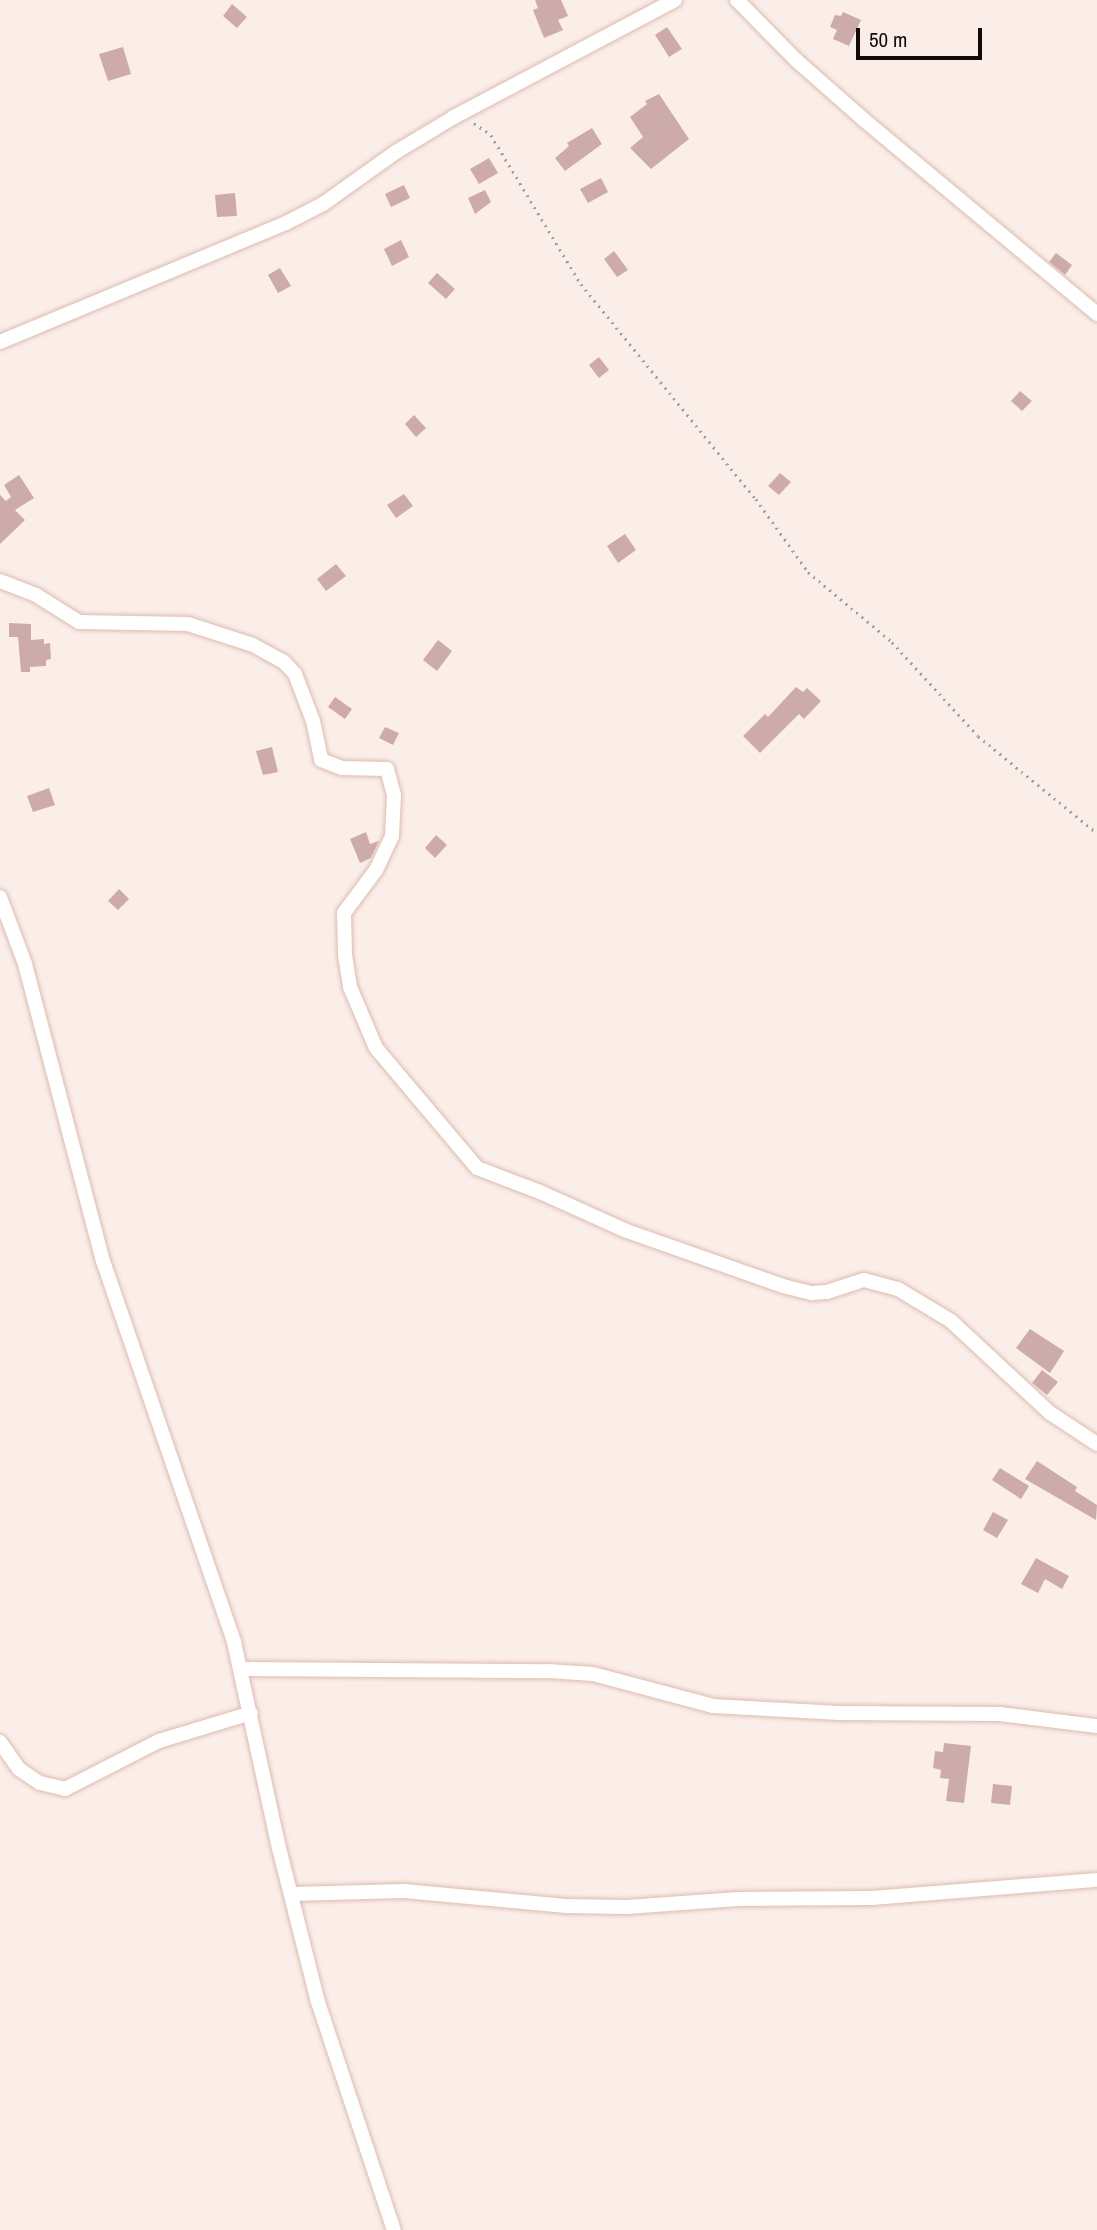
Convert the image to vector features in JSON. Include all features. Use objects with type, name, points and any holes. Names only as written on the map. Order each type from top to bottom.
[{"type":"street","points":[[0,342],[286,223],[323,204],[396,152],[454,117],[675,0]]},
{"type":"street","points":[[737,0],[796,60],[863,119],[1097,314]]},
{"type":"street","points":[[0,582],[36,596],[79,622],[188,624],[253,645],[276,657],[295,674],[313,720],[320,760],[342,768],[381,767],[388,770],[394,794],[392,836],[376,870],[344,913],[345,955],[350,987],[376,1048],[477,1168],[540,1192],[624,1230],[783,1286],[820,1293],[864,1280],[898,1289],[951,1321],[1050,1413],[1097,1444]]},
{"type":"street","points":[[0,897],[28,977],[103,1261],[242,1669],[291,1894],[318,2002],[394,2230]]},
{"type":"street","points":[[242,1669],[548,1671],[593,1674],[678,1698],[725,1707],[839,1713],[1000,1714],[1097,1726]]},
{"type":"street","points":[[0,1742],[19,1769],[40,1783],[65,1789],[159,1741],[251,1713]]},
{"type":"street","points":[[291,1894],[416,1892],[566,1906],[627,1907],[738,1899],[872,1898],[1097,1880]]},
{"type":"path","points":[[454,117],[473,122],[491,135],[580,284],[756,499],[808,572],[892,642],[978,736],[1097,834]]},
{"type":"building","points":[[535,0],[561,0],[568,16],[558,20],[563,30],[544,38],[533,10],[538,8]]},
{"type":"building","points":[[232,4],[247,17],[237,28],[223,16]]},
{"type":"building","points":[[843,12],[861,20],[849,46],[833,39],[837,30],[830,27],[835,15],[841,16]]},
{"type":"building","points":[[667,27],[682,49],[669,57],[655,35]]},
{"type":"building","points":[[123,47],[131,74],[108,81],[99,54]]},
{"type":"building","points":[[659,94],[689,139],[651,169],[630,148],[643,137],[630,117],[647,104],[645,101]]},
{"type":"building","points":[[592,128],[602,144],[565,171],[555,158],[569,146],[567,143]]},
{"type":"building","points":[[489,158],[498,173],[479,184],[470,169]]},
{"type":"building","points":[[601,178],[608,192],[588,203],[580,189]]},
{"type":"building","points":[[404,185],[410,198],[391,207],[385,194]]},
{"type":"building","points":[[485,190],[491,202],[475,214],[468,198]]},
{"type":"building","points":[[235,193],[237,216],[217,217],[215,195]]},
{"type":"building","points":[[401,240],[409,257],[392,266],[384,249]]},
{"type":"building","points":[[614,251],[628,270],[617,277],[604,259]]},
{"type":"building","points":[[1056,253],[1072,265],[1065,275],[1049,262]]},
{"type":"building","points":[[280,268],[291,286],[278,293],[268,275]]},
{"type":"building","points":[[437,273],[455,289],[446,299],[428,283]]},
{"type":"building","points":[[599,357],[609,370],[599,378],[589,365]]},
{"type":"building","points":[[1020,391],[1032,401],[1022,411],[1011,401]]},
{"type":"building","points":[[414,415],[426,428],[416,437],[405,424]]},
{"type":"building","points":[[780,473],[791,482],[779,495],[768,486]]},
{"type":"building","points":[[19,475],[34,498],[15,510],[25,520],[0,544],[0,495],[6,501],[11,497],[4,485]]},
{"type":"building","points":[[404,494],[413,506],[396,518],[387,505]]},
{"type":"building","points":[[625,534],[636,550],[618,563],[607,546]]},
{"type":"building","points":[[336,564],[346,576],[326,591],[317,579]]},
{"type":"building","points":[[9,623],[31,624],[31,640],[44,639],[44,644],[50,643],[51,659],[46,660],[46,666],[30,667],[30,672],[21,672],[18,637],[9,637]]},
{"type":"building","points":[[438,640],[452,651],[437,671],[423,660]]},
{"type":"building","points":[[796,687],[803,692],[807,688],[821,701],[804,719],[799,714],[760,753],[743,736],[765,714],[768,717]]},
{"type":"building","points":[[335,697],[352,709],[345,719],[328,707]]},
{"type":"building","points":[[385,727],[399,733],[393,745],[379,738]]},
{"type":"building","points":[[272,747],[278,772],[263,775],[256,751]]},
{"type":"building","points":[[49,788],[55,805],[33,812],[27,796]]},
{"type":"building","points":[[366,832],[370,844],[379,841],[371,858],[360,863],[350,839]]},
{"type":"building","points":[[436,835],[447,845],[435,858],[425,848]]},
{"type":"building","points":[[119,889],[129,899],[118,910],[108,901]]},
{"type":"building","points":[[1030,1329],[1064,1351],[1050,1373],[1016,1348]]},
{"type":"building","points":[[1042,1370],[1058,1382],[1047,1395],[1032,1383]]},
{"type":"building","points":[[1037,1461],[1077,1487],[1075,1491],[1097,1505],[1096,1520],[1025,1479]]},
{"type":"building","points":[[1000,1468],[1029,1486],[1021,1499],[992,1480]]},
{"type":"building","points":[[993,1512],[1008,1520],[997,1538],[983,1530]]},
{"type":"building","points":[[1036,1558],[1069,1576],[1062,1589],[1045,1579],[1038,1593],[1021,1584]]},
{"type":"building","points":[[944,1743],[971,1746],[964,1803],[946,1801],[949,1779],[940,1778],[941,1770],[933,1768],[935,1751],[943,1752]]},
{"type":"building","points":[[993,1784],[1012,1786],[1010,1805],[991,1803]]}]
